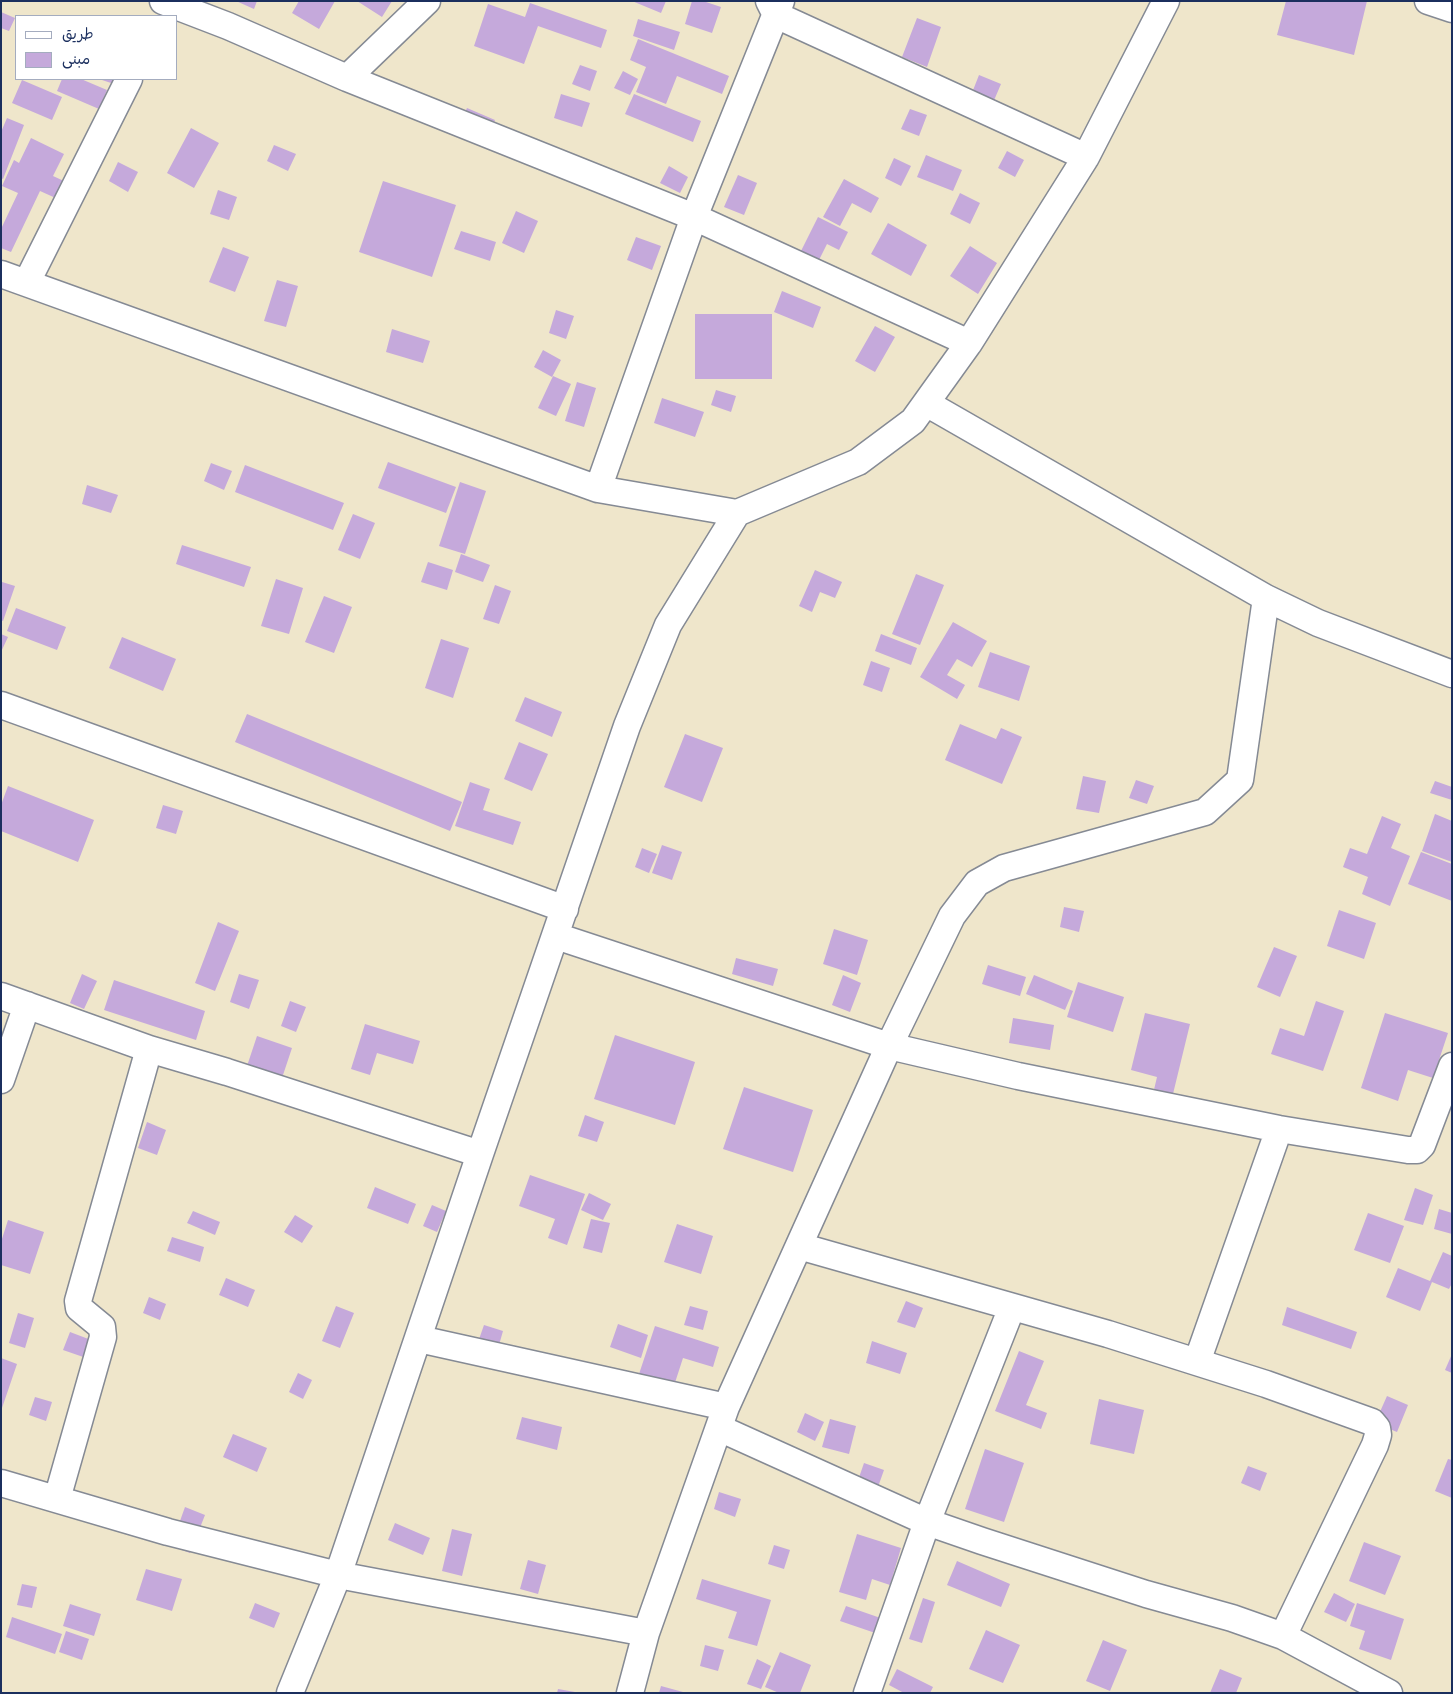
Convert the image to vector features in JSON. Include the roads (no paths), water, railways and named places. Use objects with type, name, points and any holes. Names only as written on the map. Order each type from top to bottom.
[{"type":"street","points":[[347,78],[426,1]]},
{"type":"street","points":[[1,274],[598,489],[737,514],[858,462],[913,421],[969,343],[1086,157],[1166,1]]},
{"type":"street","points":[[1428,1],[1452,9]]},
{"type":"street","points":[[164,5],[228,26],[347,78],[694,217],[969,343]]},
{"type":"street","points":[[598,489],[694,217],[775,6],[1086,157]]},
{"type":"street","points":[[27,282],[128,80]]},
{"type":"street","points":[[926,403],[1266,598],[1318,623],[1452,674]]},
{"type":"street","points":[[290,1693],[338,1575],[627,726],[668,625],[737,514]]},
{"type":"street","points":[[630,1693],[646,1633],[722,1418],[890,1046],[952,916],[977,884],[1004,868],[1206,812],[1240,780],[1266,598]]},
{"type":"street","points":[[1,705],[565,909]]},
{"type":"street","points":[[556,936],[890,1046],[1018,1076],[1279,1129],[1408,1150],[1417,1150],[1422,1145],[1452,1066]]},
{"type":"street","points":[[1,996],[149,1049],[227,1072],[480,1154]]},
{"type":"street","points":[[1,1080],[27,1005]]},
{"type":"street","points":[[57,1499],[103,1337],[102,1327],[80,1308],[78,1301],[149,1049]]},
{"type":"street","points":[[1196,1362],[1279,1129]]},
{"type":"street","points":[[799,1246],[1108,1334],[1266,1384],[1372,1422],[1377,1428],[1378,1435],[1375,1446],[1283,1636]]},
{"type":"street","points":[[867,1693],[928,1522],[1012,1307]]},
{"type":"street","points":[[419,1339],[722,1418],[928,1522],[982,1542],[1146,1594],[1232,1618],[1283,1636],[1389,1693]]},
{"type":"street","points":[[1,1483],[168,1532],[338,1575],[646,1633]]}]
